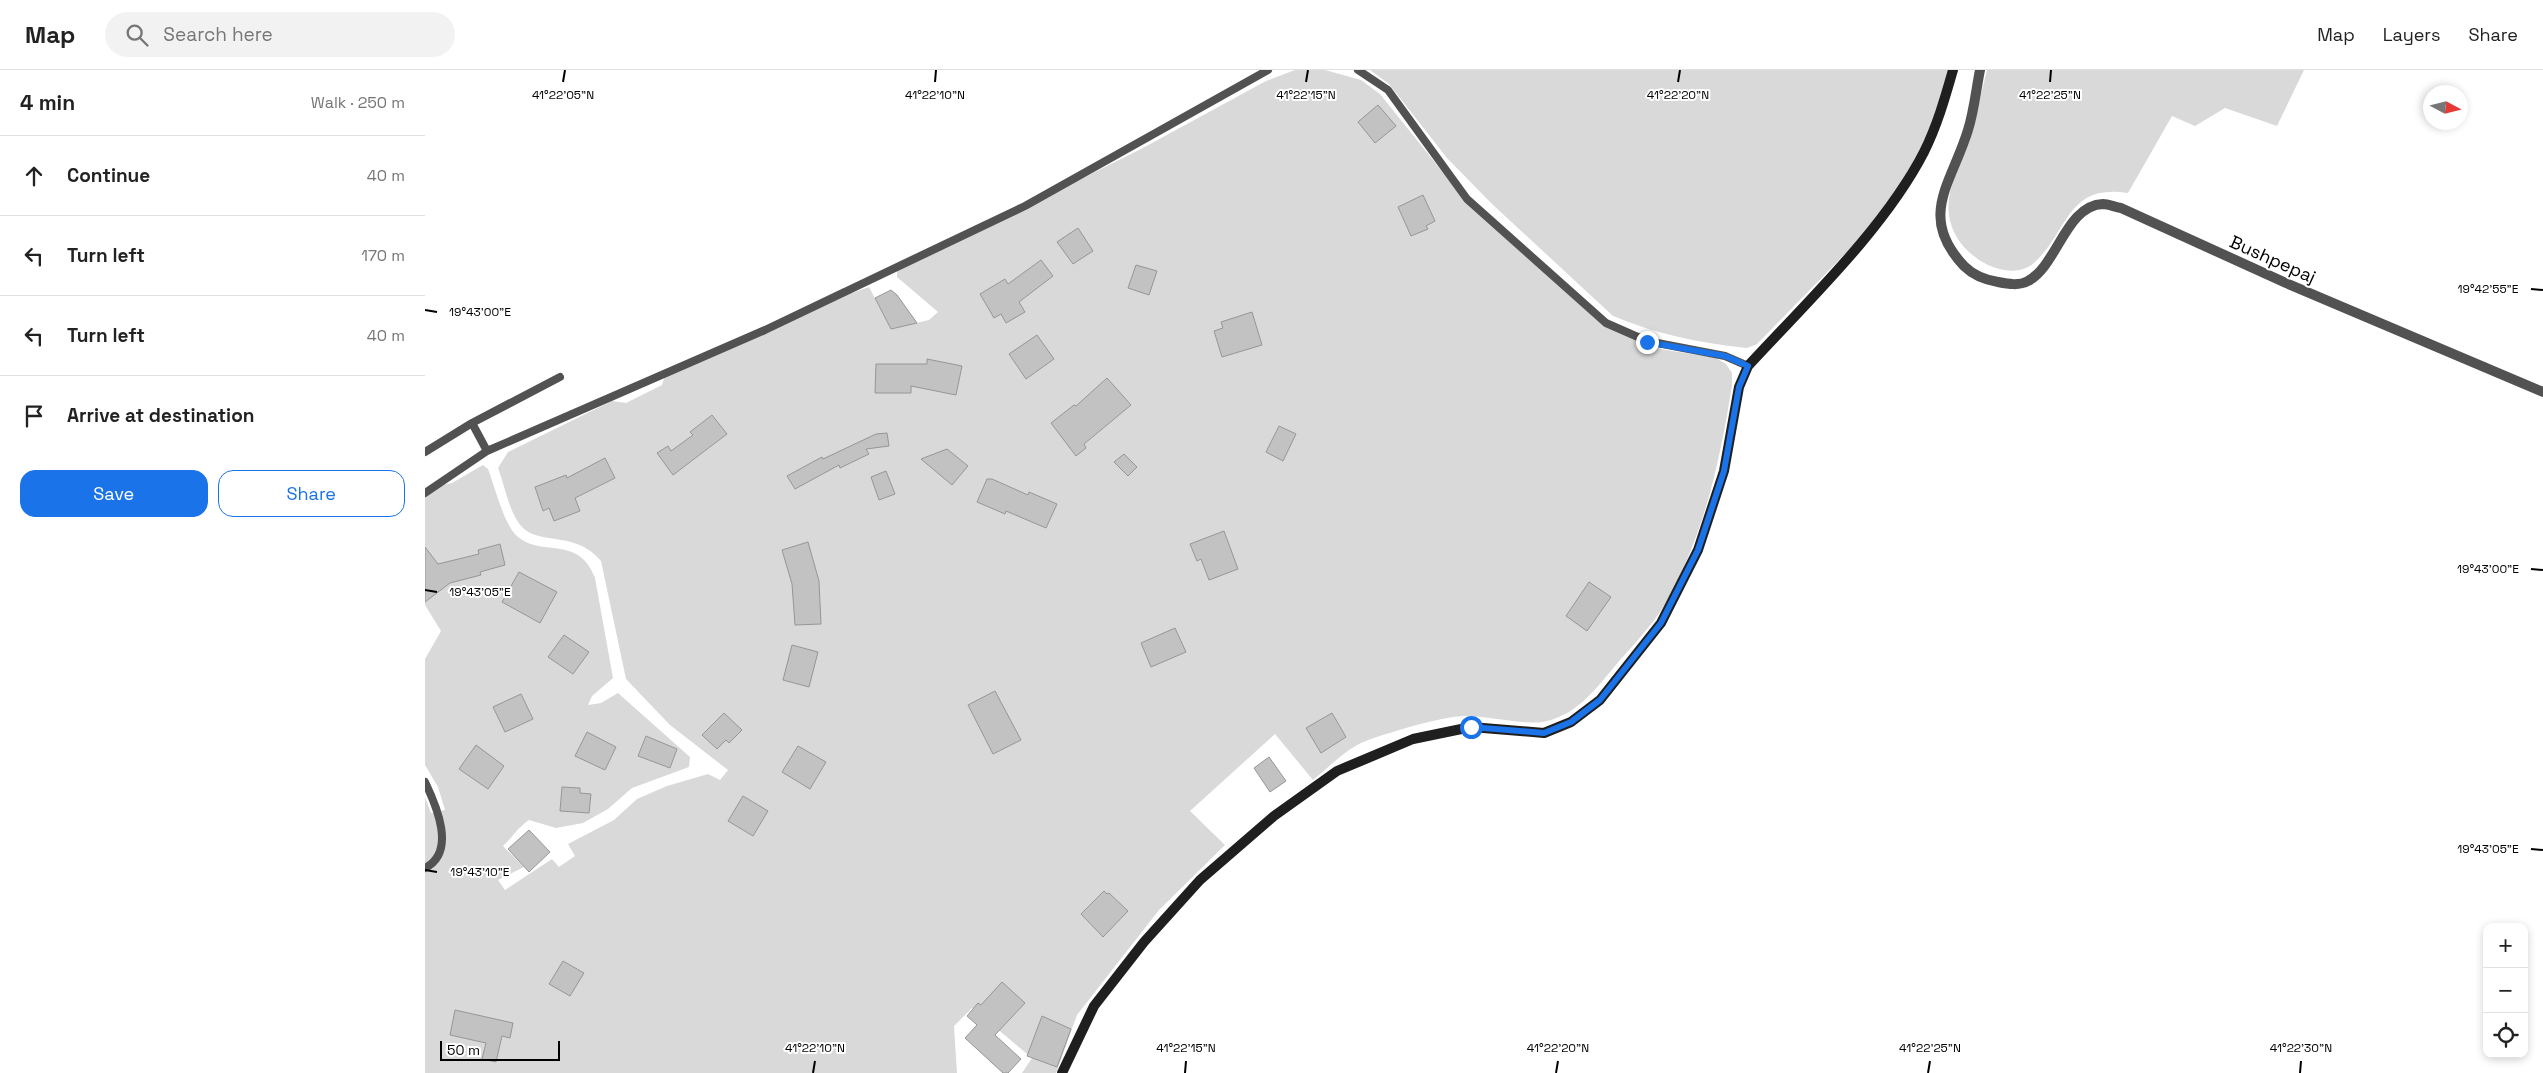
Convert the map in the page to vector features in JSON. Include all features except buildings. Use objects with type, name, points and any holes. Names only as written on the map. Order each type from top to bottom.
[{"type":"street","points":[[1062,1073],[1094,1006],[1144,942],[1171,912],[1201,880],[1274,816],[1337,771],[1413,739],[1471,727],[1544,733],[1571,722],[1600,700],[1661,623],[1698,550],[1724,471],[1739,387],[1748,366],[1885,214],[1923,152],[1943,107],[1953,70]]},
{"type":"street","name":"Bushpepaj","points":[[1980,70],[1968,130],[1941,199],[1942,232],[1959,261],[1968,270],[1993,282],[2017,284],[2029,281],[2046,263],[2079,213],[2101,204],[2121,208],[2286,283],[2543,392]]},
{"type":"lane","points":[[425,493],[487,451],[765,330],[1025,206],[1268,70]]},
{"type":"lane","points":[[1358,70],[1388,90],[1467,199],[1606,323],[1647,342],[1725,356],[1748,366]]},
{"type":"lane","points":[[425,452],[471,423],[560,377]]},
{"type":"lane","points":[[471,423],[487,451]]},
{"type":"lane","points":[[425,782],[435,807],[442,841],[440,855],[432,864],[425,868]]},
{"type":"shaded area","points":[[1295,70],[1325,70],[1361,80],[1380,94],[1465,200],[1606,327],[1660,349],[1716,358],[1726,364],[1732,373],[1732,385],[1722,442],[1709,498],[1679,578],[1660,612],[1600,684],[1575,708],[1554,719],[1542,722],[1535,723],[1467,716],[1429,722],[1383,735],[1355,746],[1313,780],[1275,734],[1190,811],[1225,845],[1159,910],[1077,1015],[1056,1073],[1022,1073],[1032,1058],[972,1008],[954,1026],[957,1073],[425,1073],[425,797],[431,813],[445,810],[438,787],[425,765],[425,659],[441,631],[425,605],[425,494],[438,486],[452,483],[483,465],[488,469],[504,515],[512,531],[517,536],[537,546],[570,551],[588,564],[595,578],[613,678],[592,696],[588,705],[601,703],[618,693],[690,757],[689,767],[632,788],[608,809],[583,823],[556,828],[529,820],[503,846],[524,867],[498,880],[505,890],[552,859],[559,867],[575,856],[568,844],[614,820],[637,799],[667,786],[708,774],[720,780],[728,770],[670,725],[626,679],[601,561],[591,551],[580,545],[537,536],[521,526],[510,506],[498,468],[508,452],[612,401],[626,403],[662,385],[665,375],[843,288],[852,293],[869,287],[891,329],[929,320],[938,312],[897,277],[897,271],[1141,149],[1266,81]]},
{"type":"shaded area","points":[[1370,70],[1949,70],[1933,128],[1880,218],[1757,344],[1747,348],[1679,337],[1645,328],[1613,316],[1491,203],[1447,158],[1389,84]]},
{"type":"shaded area","points":[[1987,70],[2304,70],[2277,126],[2225,108],[2195,126],[2172,116],[2128,193],[2108,192],[2093,195],[2081,202],[2071,212],[2035,262],[2024,269],[2012,271],[1988,265],[1970,253],[1957,238],[1948,209],[1955,176],[1970,140]]},
{"type":"route","points":[[1471,727],[1544,733],[1571,722],[1600,700],[1661,623],[1698,550],[1724,471],[1739,387],[1748,366],[1725,356],[1647,342]]}]
